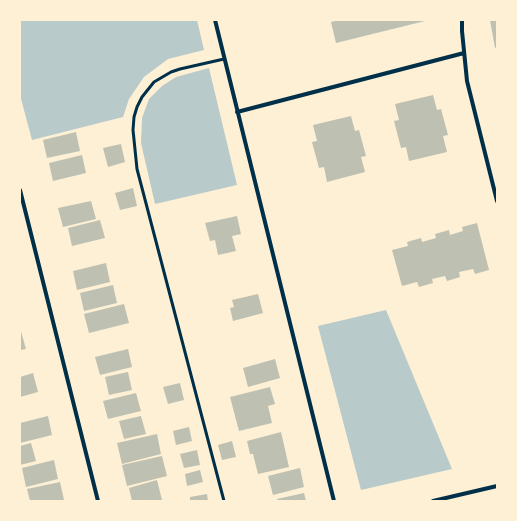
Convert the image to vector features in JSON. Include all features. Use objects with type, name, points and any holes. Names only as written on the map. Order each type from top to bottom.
[{"type":"street","points":[[215,20],[334,501]]},
{"type":"street","points":[[462,20],[467,81],[497,201]]},
{"type":"street","points":[[238,112],[464,53]]},
{"type":"street","points":[[20,190],[98,501]]},
{"type":"street","points":[[432,501],[497,486]]},
{"type":"lane","points":[[224,59],[180,68],[154,82],[142,97],[137,107],[134,117],[133,130],[137,169],[224,501]]},
{"type":"shaded area","points":[[20,20],[197,20],[204,50],[168,59],[144,77],[129,99],[123,117],[32,140],[20,95]]},
{"type":"shaded area","points":[[209,68],[237,185],[155,204],[141,143],[142,118],[149,99],[162,86],[176,77]]},
{"type":"shaded area","points":[[386,310],[452,469],[361,490],[318,326]]},
{"type":"building","points":[[340,20],[425,21],[336,43],[331,22]]},
{"type":"building","points":[[490,20],[497,20],[497,47],[495,48]]},
{"type":"building","points":[[433,95],[437,110],[441,109],[448,135],[443,136],[447,152],[409,161],[406,147],[401,148],[394,121],[399,120],[395,104]]},
{"type":"building","points":[[351,116],[355,131],[359,130],[366,156],[361,157],[365,172],[327,182],[324,167],[319,168],[312,142],[317,141],[313,125]]},
{"type":"building","points":[[76,132],[80,151],[47,158],[43,140]]},
{"type":"building","points":[[121,144],[125,162],[108,167],[103,148]]},
{"type":"building","points":[[82,155],[86,173],[53,181],[49,163]]},
{"type":"building","points":[[133,188],[137,206],[120,210],[115,193]]},
{"type":"building","points":[[91,201],[96,219],[63,227],[58,208]]},
{"type":"building","points":[[237,216],[241,234],[232,236],[236,251],[218,255],[215,240],[210,241],[205,223]]},
{"type":"building","points":[[100,220],[105,238],[72,246],[68,228]]},
{"type":"building","points":[[477,223],[489,270],[475,274],[473,269],[459,272],[460,277],[447,281],[445,276],[432,279],[433,283],[419,287],[417,282],[402,286],[392,250],[408,246],[407,242],[421,238],[422,242],[436,238],[435,234],[449,230],[450,235],[463,231],[462,227]]},
{"type":"building","points":[[106,263],[110,282],[77,290],[73,271]]},
{"type":"building","points":[[113,285],[117,303],[84,311],[80,293]]},
{"type":"building","points":[[258,294],[263,313],[233,321],[230,308],[234,307],[232,300]]},
{"type":"building","points":[[124,304],[129,323],[89,333],[84,314]]},
{"type":"building","points":[[20,328],[26,349],[20,350]]},
{"type":"building","points":[[128,349],[132,367],[100,375],[95,357]]},
{"type":"building","points":[[275,359],[280,378],[248,387],[243,368]]},
{"type":"building","points":[[128,372],[132,390],[109,395],[105,377]]},
{"type":"building","points":[[33,373],[38,392],[20,397],[20,377]]},
{"type":"building","points":[[180,383],[184,400],[168,404],[163,387]]},
{"type":"building","points":[[270,387],[275,404],[268,406],[272,423],[239,431],[230,397]]},
{"type":"building","points":[[136,393],[141,411],[108,419],[103,401]]},
{"type":"building","points":[[48,416],[52,435],[20,443],[20,423]]},
{"type":"building","points":[[141,416],[146,434],[124,439],[119,421]]},
{"type":"building","points":[[189,427],[192,441],[176,445],[173,431]]},
{"type":"building","points":[[281,432],[289,467],[258,474],[253,454],[250,454],[247,441]]},
{"type":"building","points":[[157,434],[161,454],[122,464],[117,443]]},
{"type":"building","points":[[232,441],[236,457],[222,460],[218,445]]},
{"type":"building","points":[[31,443],[36,461],[20,465],[20,446]]},
{"type":"building","points":[[197,450],[200,465],[184,468],[180,454]]},
{"type":"building","points":[[162,456],[167,476],[127,486],[122,465]]},
{"type":"building","points":[[54,460],[58,479],[26,487],[22,468]]},
{"type":"building","points":[[300,468],[304,487],[273,495],[268,476]]},
{"type":"building","points":[[200,470],[203,482],[187,486],[185,474]]},
{"type":"building","points":[[157,480],[162,500],[132,501],[129,488]]},
{"type":"building","points":[[60,482],[64,500],[30,501],[27,489]]},
{"type":"building","points":[[304,493],[306,501],[277,501],[277,499]]},
{"type":"building","points":[[207,494],[208,501],[190,501],[190,497]]}]
